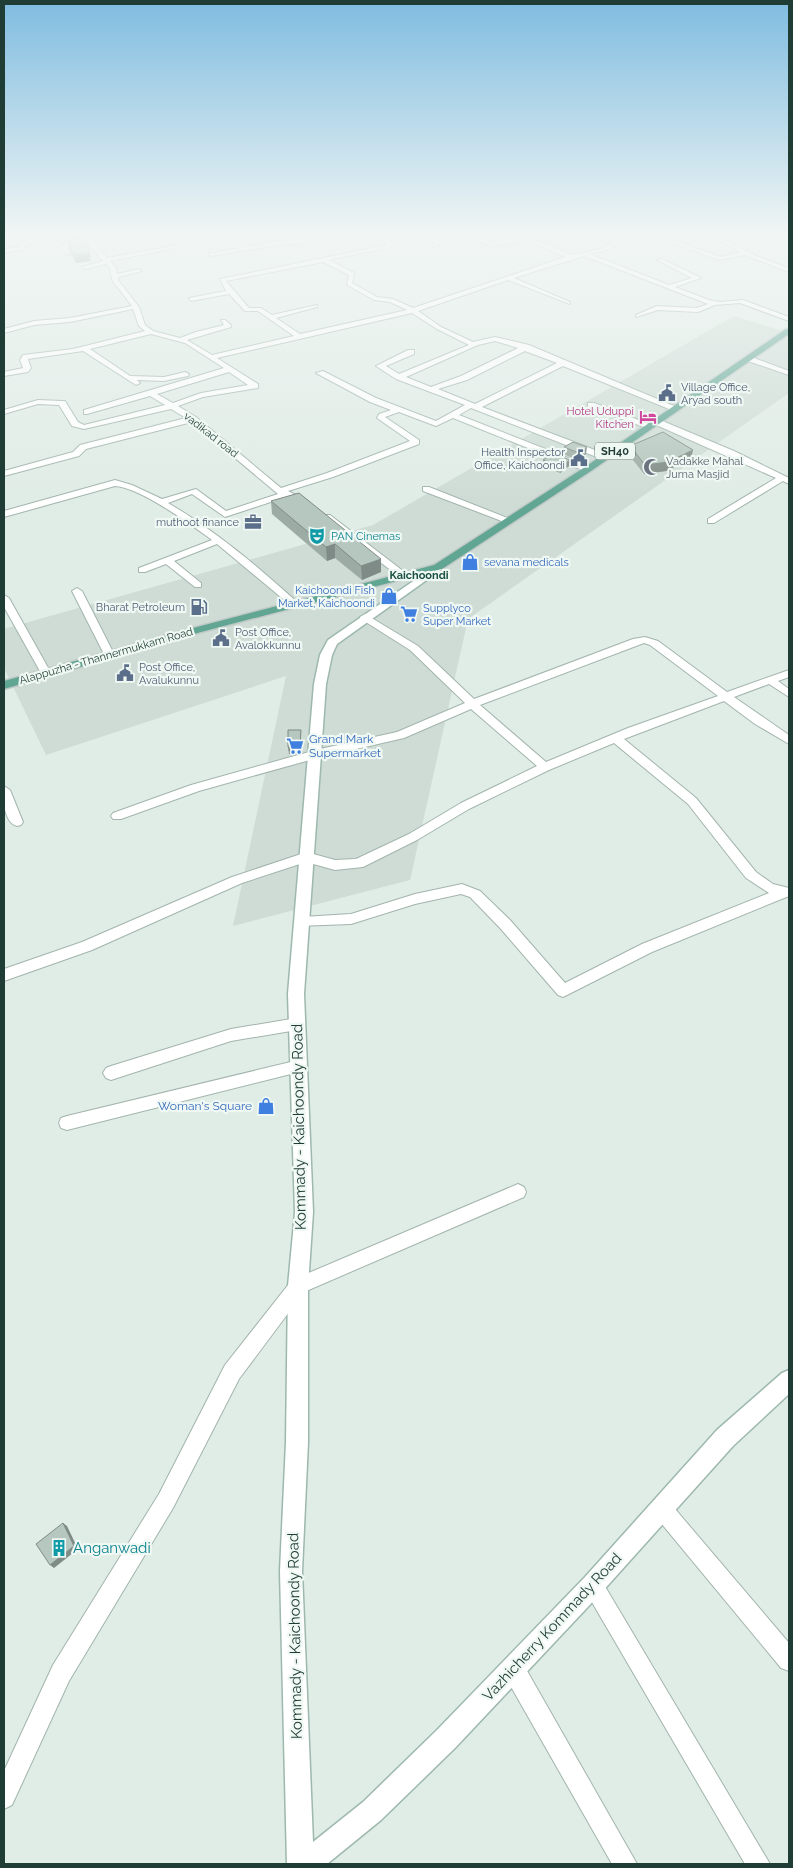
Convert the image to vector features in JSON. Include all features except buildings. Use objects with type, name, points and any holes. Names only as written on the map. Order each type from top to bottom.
[{"type":"main road","name":"Alappuzha - Thannermukkam Road","points":[[4,685],[294,604],[438,567],[588,469],[789,331]]},
{"type":"main road","name":"Kommady - Kaichoondy Road","points":[[300,1864],[296,1682],[291,1571],[297,1442],[298,1286],[304,1212],[296,994],[320,684],[326,655],[332,642],[339,635],[438,567]]},
{"type":"main road","name":"Vazhicherry Kommady Road","points":[[307,1864],[372,1811],[514,1670],[663,1510],[725,1438],[789,1380]]},
{"type":"street","points":[[4,331],[30,324]]},
{"type":"street","points":[[4,412],[38,402],[62,403],[75,424],[84,427],[172,406],[201,395],[255,386],[212,357],[181,340],[151,332],[141,324]]},
{"type":"street","points":[[181,340],[198,333],[229,326],[226,324]]},
{"type":"street","points":[[283,324],[298,336]]},
{"type":"street","points":[[212,357],[298,336],[358,324]]},
{"type":"street","points":[[433,324],[474,345]]},
{"type":"street","points":[[4,374],[26,370],[24,360],[26,357],[84,348],[151,332]]},
{"type":"street","points":[[399,377],[474,345],[500,340],[526,347],[677,409]]},
{"type":"street","points":[[431,389],[466,377],[526,347]]},
{"type":"street","name":"vadikad road","points":[[84,348],[193,419],[283,493],[315,508],[404,576]]},
{"type":"street","points":[[411,352],[380,366],[399,377],[605,457]]},
{"type":"street","points":[[748,358],[789,373]]},
{"type":"street","points":[[320,373],[373,400],[436,424],[563,363]]},
{"type":"street","points":[[128,378],[164,379],[226,367]]},
{"type":"street","points":[[87,412],[151,393],[226,367]]},
{"type":"street","points":[[591,405],[654,424],[731,453],[786,480]]},
{"type":"street","points":[[200,528],[225,514],[416,442],[382,418],[382,416],[398,410]]},
{"type":"street","points":[[452,415],[588,469]]},
{"type":"street","points":[[4,474],[76,454],[83,447],[193,419]]},
{"type":"street","points":[[711,521],[786,480]]},
{"type":"street","points":[[4,514],[115,483],[126,485],[162,502],[200,528],[238,555],[294,604]]},
{"type":"street","points":[[426,489],[510,521]]},
{"type":"street","points":[[162,502],[193,491],[225,514]]},
{"type":"street","points":[[142,570],[217,541]]},
{"type":"street","points":[[167,560],[198,585]]},
{"type":"street","points":[[77,592],[110,656]]},
{"type":"street","points":[[4,598],[46,672]]},
{"type":"street","points":[[365,617],[414,648],[472,704],[545,767]]},
{"type":"street","points":[[117,816],[195,788],[316,754],[400,735],[472,704],[645,640],[654,643],[725,696],[789,740]]},
{"type":"street","points":[[4,975],[87,946],[237,880],[306,857],[335,865],[358,864],[413,837],[465,806],[545,767],[769,679],[789,673]]},
{"type":"street","points":[[769,679],[789,694]]},
{"type":"street","points":[[616,738],[692,801],[751,875],[768,888],[787,892]]},
{"type":"street","points":[[4,790],[18,822]]},
{"type":"street","points":[[302,922],[351,918],[415,899],[462,889],[475,894],[499,918],[563,991],[647,948],[787,892]]},
{"type":"street","points":[[111,1073],[231,1035],[297,1024]]},
{"type":"street","points":[[67,1123],[299,1066]]},
{"type":"street","points":[[4,1797],[61,1673],[166,1501],[232,1372],[298,1286],[518,1192]]},
{"type":"street","points":[[663,1510],[789,1660]]},
{"type":"street","points":[[593,1585],[758,1864]]},
{"type":"street","points":[[514,1670],[625,1864]]},
{"type":"shaded area","name":"Kaichoondi","points":[[720,324],[760,324],[789,333],[789,393],[468,619],[410,880],[233,926],[286,676],[46,755],[4,668],[4,629],[373,525]]},
{"type":"place","name":"Village Office, Aryad south","points":[[667,393]]},
{"type":"place","name":"Hotel Uduppi Kitchen","points":[[648,417]]},
{"type":"place","name":"Health Inspector Office, Kaichoondi","points":[[579,458]]},
{"type":"place","name":"Vadakke Mahal Juma Masjid","points":[[652,467]]},
{"type":"place","name":"muthoot finance","points":[[253,522]]},
{"type":"place","name":"PAN Cinemas","points":[[317,536]]},
{"type":"place","name":"sevana medicals","points":[[470,562]]},
{"type":"place","name":"Kaichoondi Fish Market, Kaichoondi","points":[[389,596]]},
{"type":"place","name":"Bharat Petroleum","points":[[199,607]]},
{"type":"place","name":"Supplyco Super Market","points":[[409,614]]},
{"type":"place","name":"Post Office, Avalokkunnu","points":[[221,638]]},
{"type":"place","name":"Post Office, Avalukunnu","points":[[125,673]]},
{"type":"place","name":"Grand Mark Supermarket","points":[[295,746]]},
{"type":"place","name":"Woman's Square","points":[[266,1106]]},
{"type":"place","name":"Anganwadi","points":[[59,1548]]},
{"type":"district","name":"Kaichoondi","points":[[419,575]]}]
